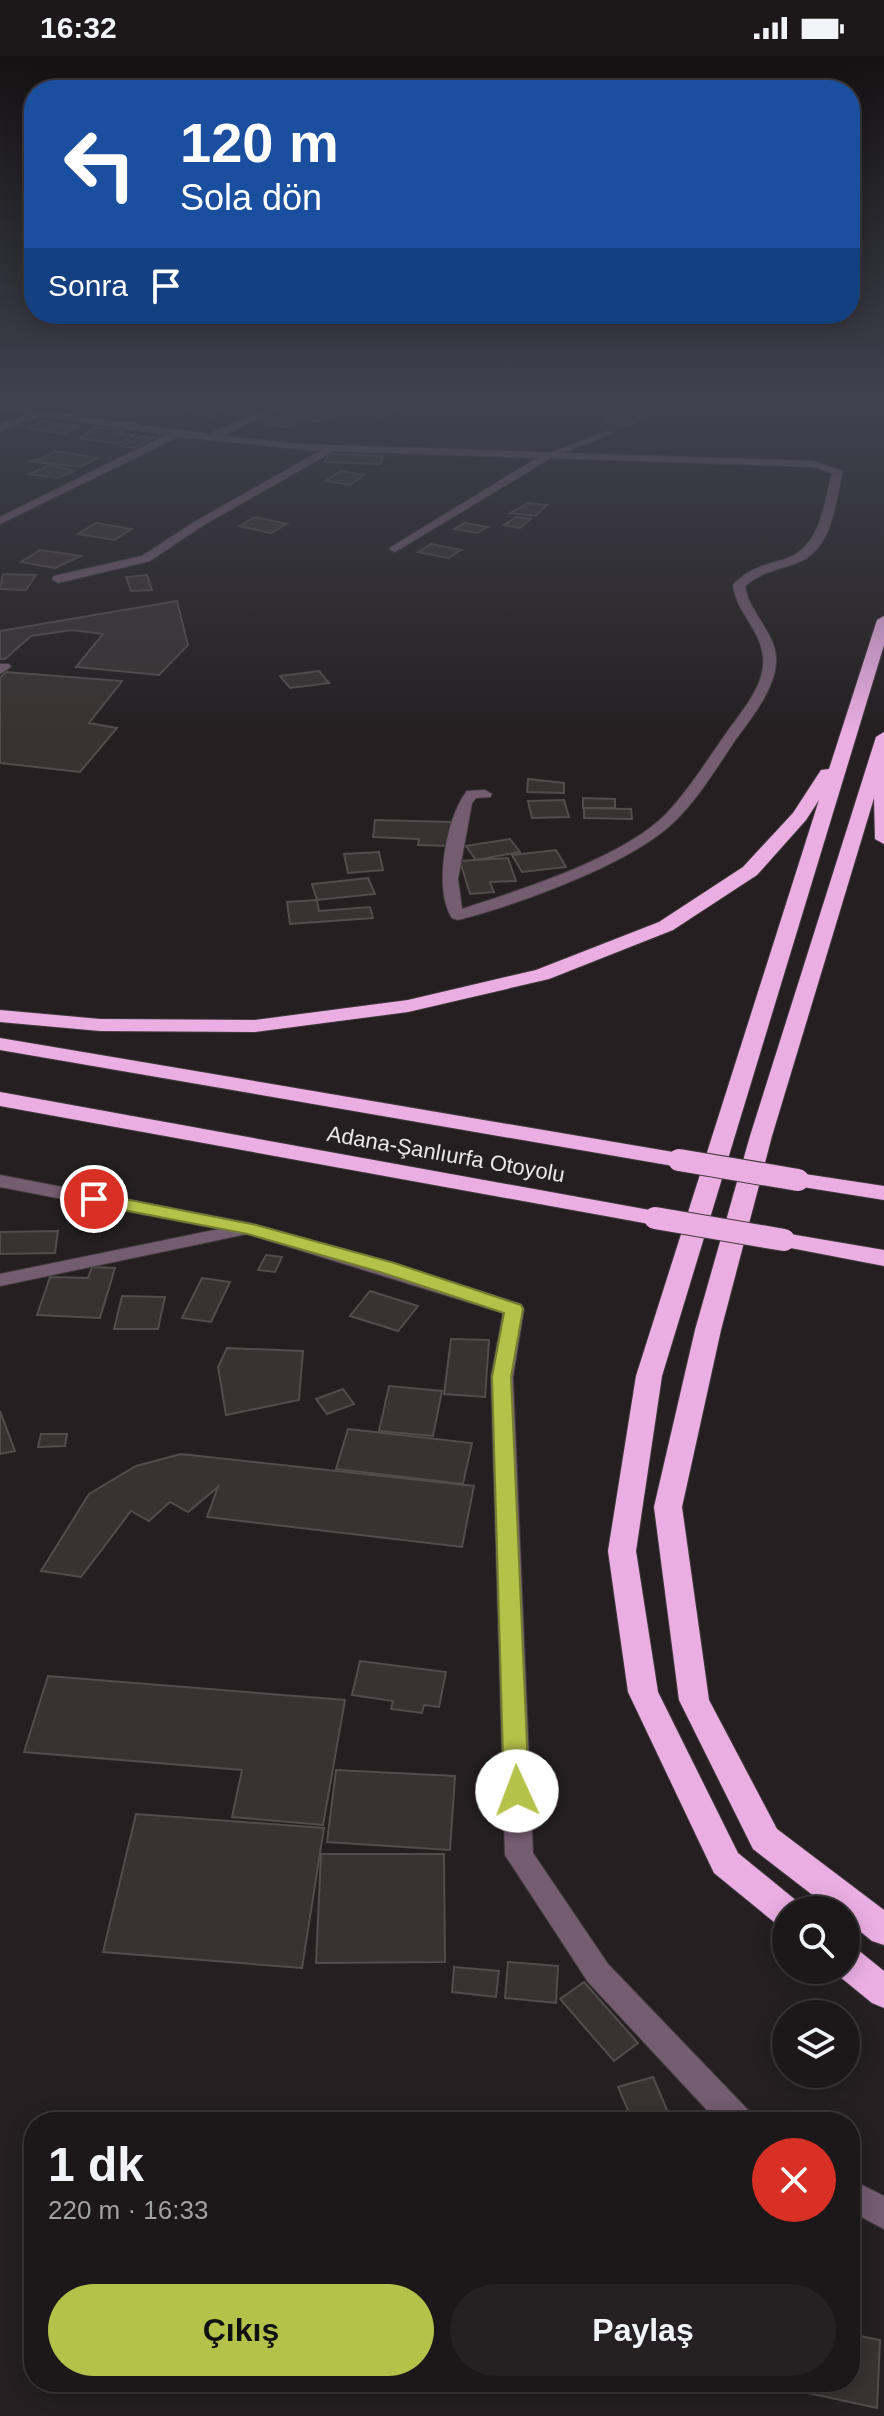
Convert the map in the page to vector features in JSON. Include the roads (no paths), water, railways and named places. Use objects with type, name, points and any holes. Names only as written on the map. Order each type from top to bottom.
[{"type":"highway","points":[[772,1901],[726,1863],[643,1692],[622,1551],[649,1376],[884,620]]},
{"type":"highway","points":[[883,742],[884,839]]},
{"type":"highway","points":[[883,742],[761,1136],[708,1330],[668,1507],[694,1700],[765,1839],[884,1930]]},
{"type":"highway","points":[[0,1016],[100,1025],[255,1026],[408,1006],[542,975],[666,926],[750,871],[800,816],[844,749]]},
{"type":"highway","name":"Adana-Şanlıurfa Otoyolu","points":[[0,1044],[884,1193]]},
{"type":"highway","name":"Adana-Şanlıurfa Otoyolu","points":[[0,1099],[655,1218],[884,1256]]},
{"type":"highway","points":[[860,1972],[884,1992]]},
{"type":"street","points":[[58,579],[146,559],[214,515]]},
{"type":"street","points":[[395,549],[450,515]]},
{"type":"street","points":[[485,794],[472,794],[465,803],[448,892],[452,910],[458,915],[609,855],[646,838],[668,820],[759,696],[770,658],[763,638],[739,598],[739,585],[754,570],[799,560],[815,546],[824,515]]},
{"type":"street","points":[[0,1181],[250,1229],[387,1268],[514,1309],[502,1377],[519,1855],[598,1973],[730,2112]]},
{"type":"street","points":[[0,1280],[250,1229]]},
{"type":"street","points":[[860,2200],[884,2213]]}]
